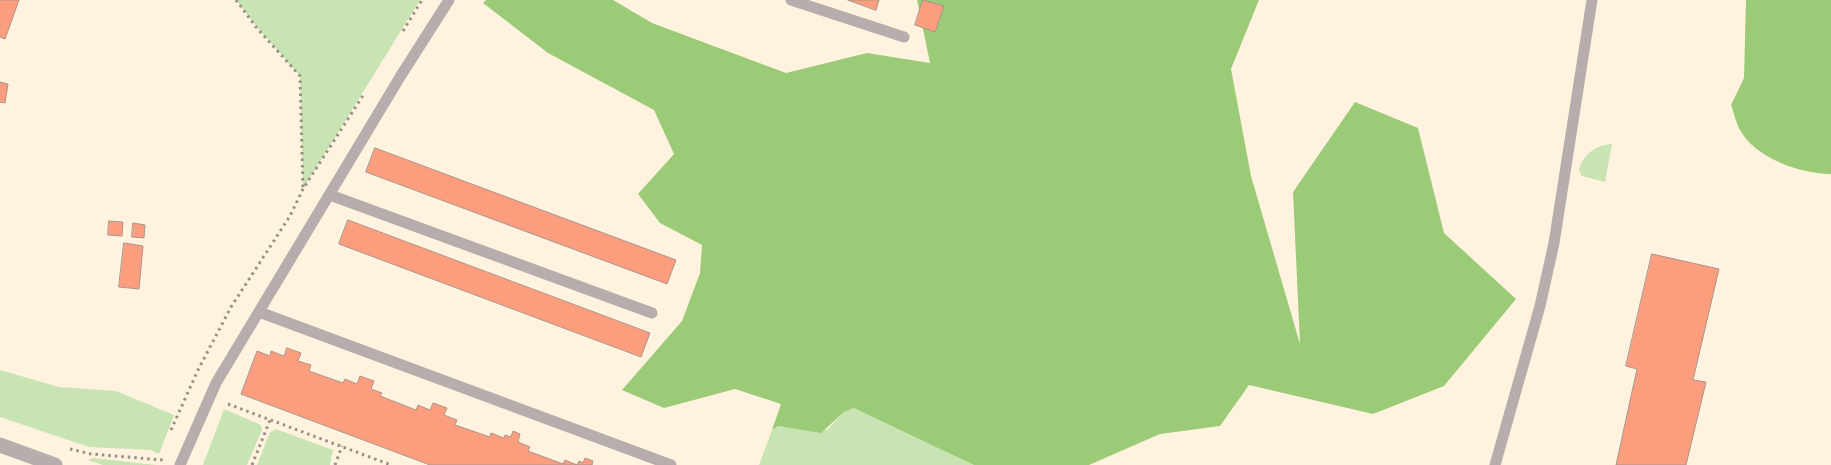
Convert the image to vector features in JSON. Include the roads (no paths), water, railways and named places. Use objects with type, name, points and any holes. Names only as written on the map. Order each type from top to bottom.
[{"type":"street","points":[[0,445],[55,465]]},
{"type":"lane","points":[[180,465],[216,383],[400,77],[449,0]]},
{"type":"lane","points":[[791,0],[904,37]]},
{"type":"lane","points":[[1495,465],[1524,368],[1554,242],[1592,0]]},
{"type":"lane","points":[[330,195],[652,313]]},
{"type":"lane","points":[[259,312],[671,465]]}]
